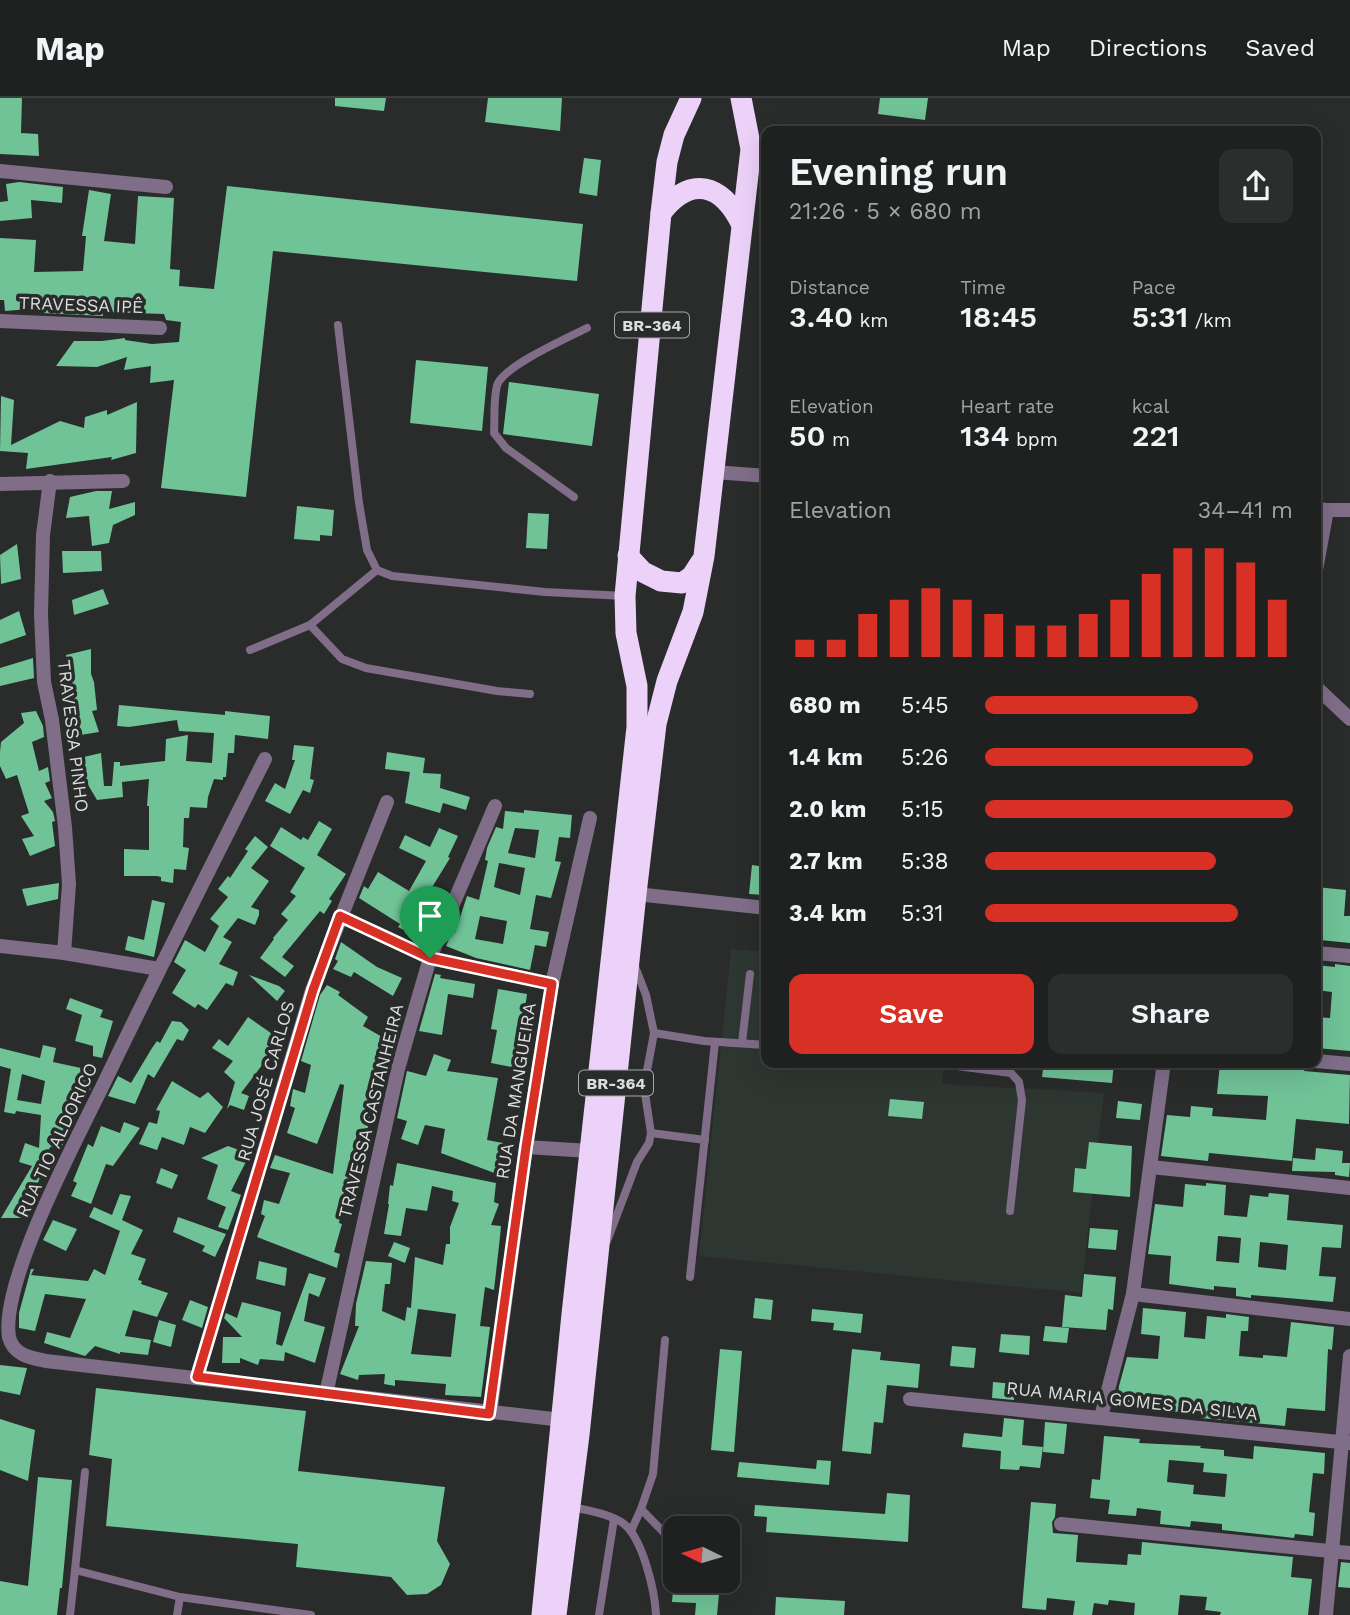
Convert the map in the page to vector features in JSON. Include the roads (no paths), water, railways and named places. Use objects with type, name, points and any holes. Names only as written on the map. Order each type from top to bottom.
[{"type":"highway","name":"BR-364","points":[[542,1615],[637,727],[637,686],[626,633],[628,556],[669,153],[691,98]]},
{"type":"highway","name":"BR-364","points":[[556,1615],[656,724],[667,681],[693,612],[704,556],[751,149],[758,139],[741,98]]},
{"type":"highway","points":[[662,213],[673,197],[684,191],[709,191],[726,201],[742,225]]},
{"type":"highway","points":[[628,556],[652,578],[661,582],[682,583],[692,576],[704,556]]},
{"type":"street","points":[[0,171],[166,187]]},
{"type":"street","name":"TRAVESSA IPÊ","points":[[0,321],[160,328]]},
{"type":"street","points":[[713,472],[761,476]]},
{"type":"street","name":"TRAVESSA PINHO","points":[[50,481],[43,535],[42,627],[44,682],[52,720],[69,884],[64,953]]},
{"type":"street","points":[[0,484],[123,481]]},
{"type":"street","points":[[1322,509],[1350,510]]},
{"type":"street","points":[[1321,692],[1350,719]]},
{"type":"street","name":"RUA TIO ALDORICO","points":[[265,759],[159,969],[45,1205],[21,1267],[10,1308],[9,1337],[17,1352],[46,1361],[489,1414],[562,1420]]},
{"type":"street","name":"RUA JOSÉ CARLOS","points":[[197,1377],[313,990],[387,802]]},
{"type":"street","name":"TRAVESSA CASTANHEIRA","points":[[326,1394],[398,1069],[430,958],[495,806]]},
{"type":"street","name":"RUA DA MANGUEIRA","points":[[489,1414],[552,984],[590,818]]},
{"type":"street","points":[[636,894],[761,907]]},
{"type":"street","points":[[340,916],[430,958],[552,984]]},
{"type":"street","points":[[0,946],[64,953],[159,969]]},
{"type":"street","points":[[1321,953],[1350,956]]},
{"type":"street","points":[[1321,1061],[1350,1064]]},
{"type":"street","points":[[1101,1417],[1133,1294],[1163,1068]]},
{"type":"street","points":[[526,1147],[590,1151]]},
{"type":"street","points":[[1151,1167],[1350,1188]]},
{"type":"street","points":[[1133,1294],[1350,1319]]},
{"type":"street","points":[[1326,1615],[1331,1551],[1346,1443],[1350,1356]]},
{"type":"street","name":"RUA MARIA GOMES DA SILVA","points":[[911,1399],[1346,1443]]},
{"type":"street","points":[[1061,1524],[1350,1553]]},
{"type":"lane","points":[[338,325],[359,503],[368,550],[376,570],[392,576],[523,590],[625,596]]},
{"type":"lane","points":[[574,498],[506,448],[494,433],[497,385],[506,372],[587,328]]},
{"type":"lane","points":[[250,650],[310,625],[376,570]]},
{"type":"lane","points":[[310,625],[342,659],[366,668],[496,691],[530,694]]},
{"type":"lane","points":[[597,1260],[614,1227],[637,1162],[652,1133],[644,1087],[654,1033],[646,995],[630,951]]},
{"type":"lane","points":[[742,1043],[750,974]]},
{"type":"lane","points":[[654,1033],[715,1042],[761,1045]]},
{"type":"lane","points":[[690,1277],[715,1042]]},
{"type":"lane","points":[[972,1068],[1011,1073],[1018,1082],[1022,1101],[1010,1211]]},
{"type":"lane","points":[[652,1133],[705,1140]]},
{"type":"lane","points":[[631,1531],[653,1474],[665,1339]]},
{"type":"lane","points":[[70,1615],[85,1472]]},
{"type":"lane","points":[[570,1506],[614,1518],[631,1531],[648,1570],[656,1615]]},
{"type":"lane","points":[[641,1509],[663,1532]]},
{"type":"lane","points":[[599,1615],[614,1518]]},
{"type":"lane","points":[[75,1570],[180,1597],[311,1615]]},
{"type":"lane","points":[[177,1615],[180,1597]]}]
